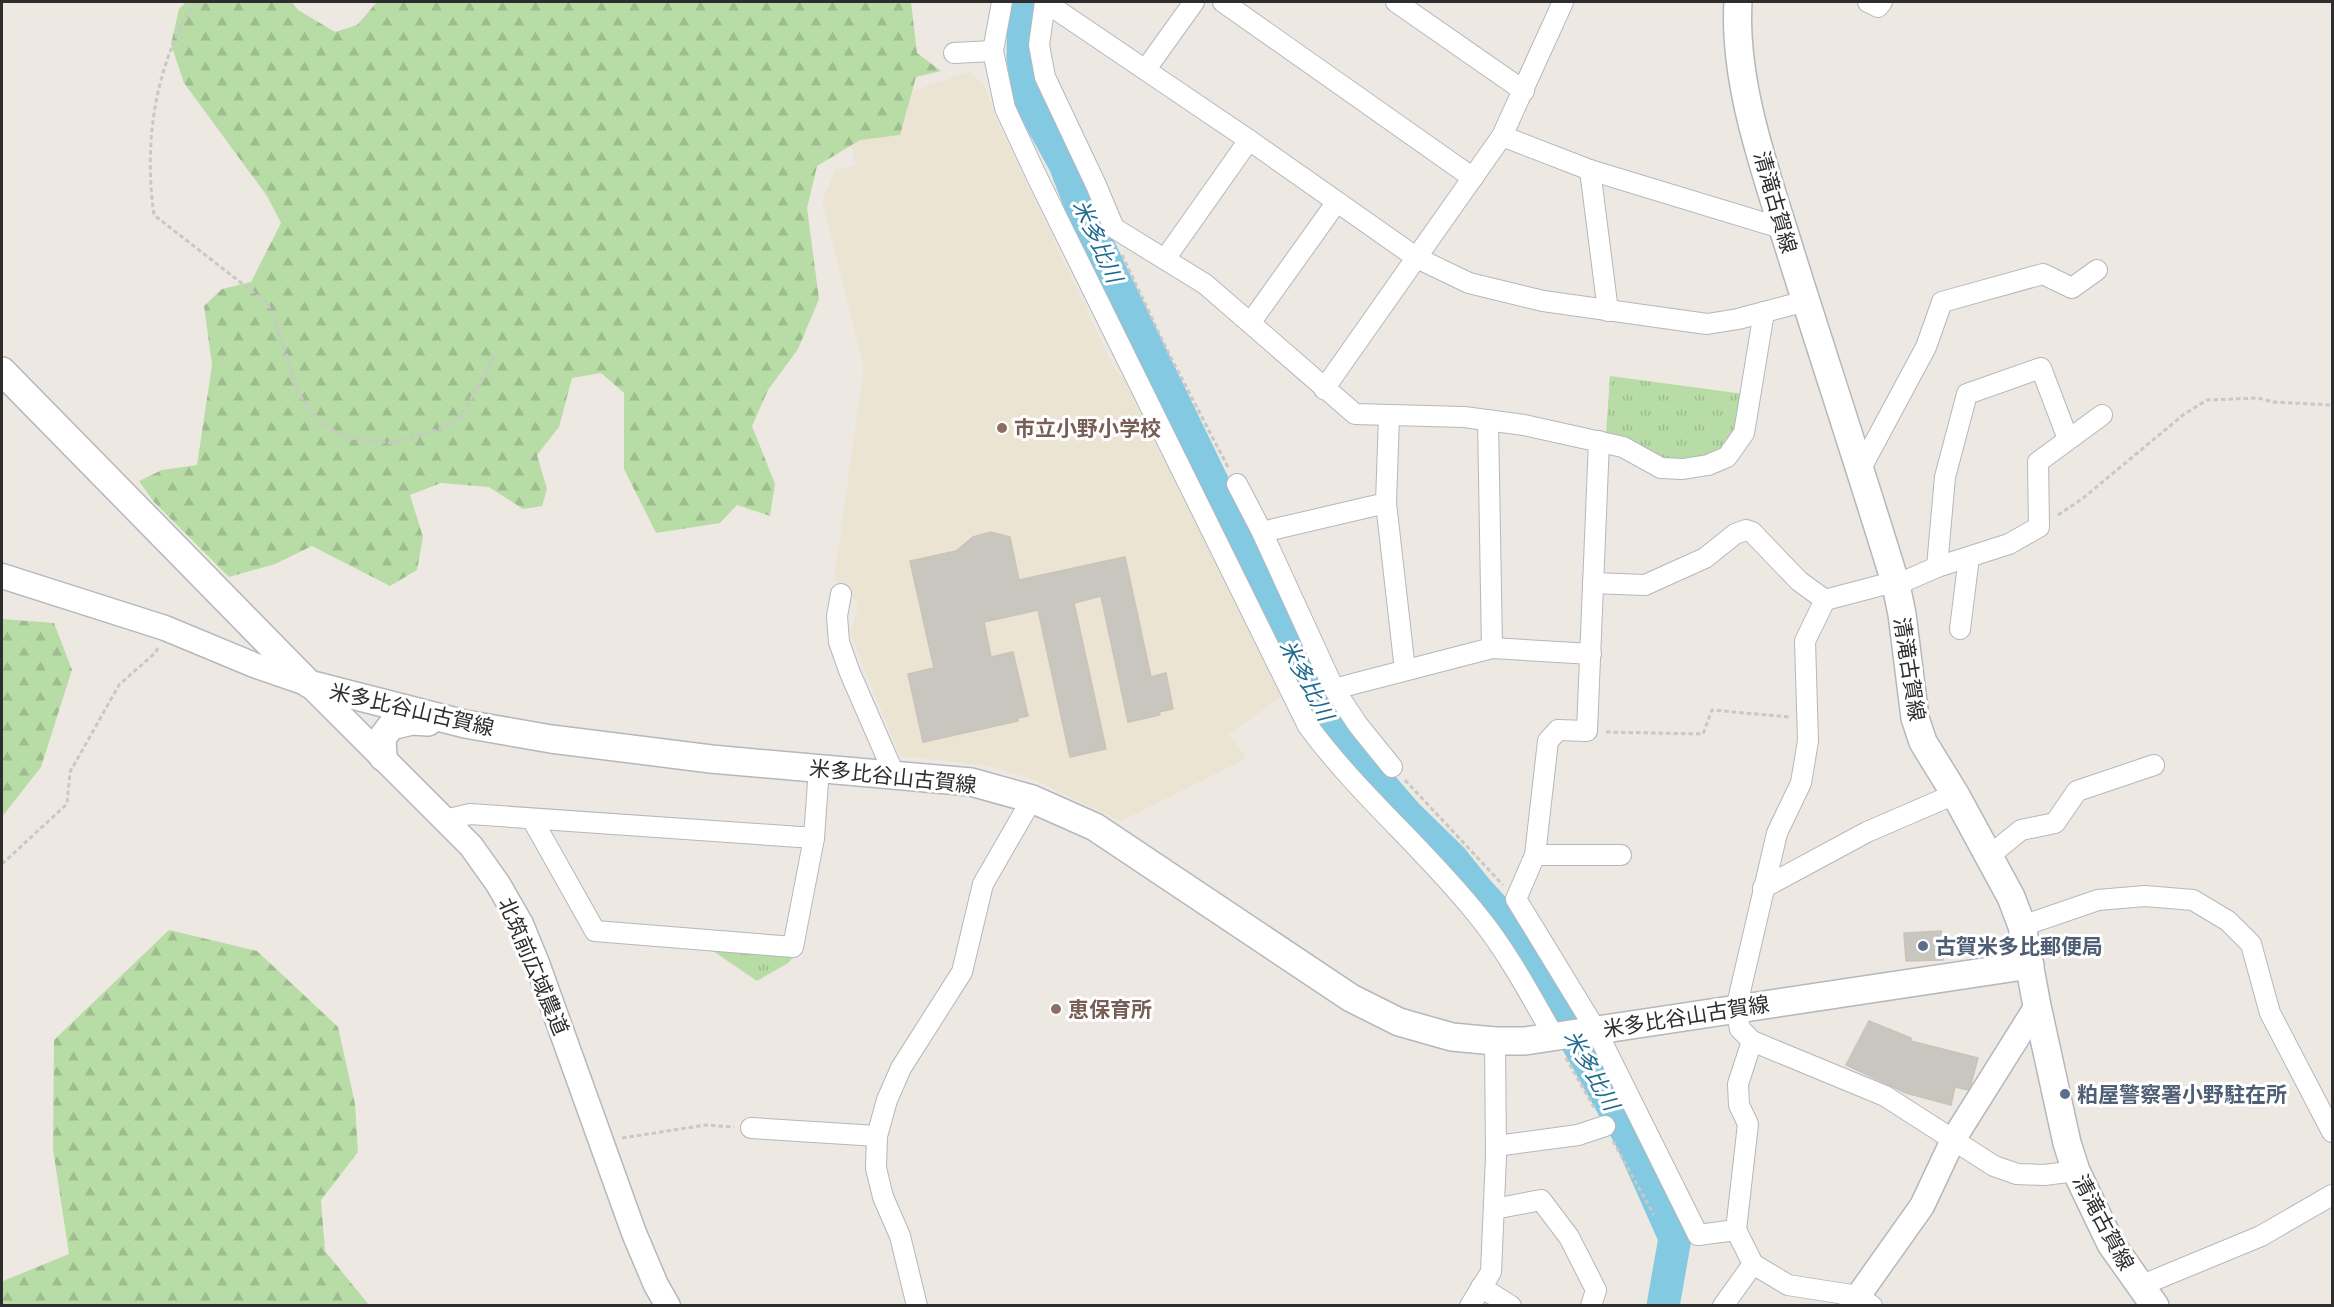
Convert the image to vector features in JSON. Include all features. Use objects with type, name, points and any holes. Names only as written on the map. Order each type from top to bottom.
[{"type":"main road","name":"清滝古賀線","points":[[1738,2],[1738,45],[1750,110],[1806,301],[1896,585],[1902,614],[1915,718],[1923,742],[1955,794],[2011,897],[2022,926],[2067,1143],[2076,1171],[2111,1244],[2147,1296]]},
{"type":"main road","name":"米多比谷山古賀線","points":[[2,371],[309,684],[465,724],[562,741],[711,759],[971,782],[1032,798],[1105,833],[1351,999],[1399,1022],[1452,1037],[1526,1041],[2030,965]]},
{"type":"main road","points":[[383,757],[382,738],[391,726],[412,721],[465,724]]},
{"type":"street","points":[[1002,2],[993,51],[1005,108],[1308,726],[1334,760],[1480,918],[1517,972],[1554,1038]]},
{"type":"street","points":[[1764,312],[1744,433],[1727,457],[1708,465],[1683,469],[1661,468],[1623,447],[1524,425],[1464,417],[1355,414],[1205,284],[1114,228],[1045,77],[1039,45],[1045,2],[1146,69],[1417,258],[1469,283],[1543,301],[1707,324],[1806,301]]},
{"type":"street","points":[[1146,69],[1194,2]]},
{"type":"street","points":[[1223,2],[1473,177]]},
{"type":"street","points":[[1396,2],[1524,91]]},
{"type":"street","points":[[1324,389],[1502,136],[1563,2]]},
{"type":"street","points":[[1868,2],[1878,7],[1882,2]]},
{"type":"street","points":[[954,53],[993,51]]},
{"type":"street","points":[[1502,136],[1590,170],[1784,229]]},
{"type":"street","points":[[1165,259],[1249,140]]},
{"type":"street","points":[[1590,170],[1608,311]]},
{"type":"street","points":[[1251,322],[1336,203]]},
{"type":"street","points":[[1860,470],[1926,347],[1942,302],[2043,274],[2072,288],[2097,270]]},
{"type":"street","points":[[1937,567],[1945,477],[1967,394],[2041,368],[2068,440]]},
{"type":"street","points":[[2076,1171],[2044,1175],[2017,1174],[1995,1166],[1885,1096],[1752,1041],[1740,1029],[1736,1009],[1777,833],[1801,783],[1808,741],[1805,641],[1825,600],[1882,585],[1896,585],[1937,567],[2010,544],[2039,527],[2038,462],[2102,415]]},
{"type":"street","points":[[1389,416],[1386,503],[1405,670]]},
{"type":"street","points":[[1488,420],[1492,648]]},
{"type":"street","points":[[1599,441],[1587,731],[1557,730],[1548,741],[1535,855],[1516,899],[1593,1031],[1698,1235],[1736,1230]]},
{"type":"street","points":[[1237,484],[1262,532],[1334,689],[1358,725],[1392,767]]},
{"type":"street","points":[[1262,532],[1386,503]]},
{"type":"street","points":[[1593,583],[1645,585],[1705,558],[1735,534],[1746,530],[1752,532],[1799,581],[1825,600]]},
{"type":"street","points":[[1960,629],[1969,557]]},
{"type":"street","points":[[2,576],[165,628],[254,665],[309,684]]},
{"type":"street","points":[[841,594],[837,616],[839,642],[850,674],[894,774]]},
{"type":"street","points":[[1334,689],[1492,648],[1591,654]]},
{"type":"street","name":"北筑前広域農道","points":[[309,684],[471,846],[521,924],[634,1233],[656,1285],[668,1305]]},
{"type":"street","points":[[1989,856],[2021,830],[2055,823],[2077,791],[2154,765]]},
{"type":"street","points":[[532,819],[595,931],[793,947],[814,838],[819,768]]},
{"type":"street","points":[[1763,888],[1867,832],[1955,794]]},
{"type":"street","points":[[916,1305],[900,1236],[883,1197],[876,1168],[877,1136],[887,1100],[901,1068],[962,972],[983,885],[1032,798]]},
{"type":"street","points":[[445,820],[470,814],[814,838]]},
{"type":"street","points":[[1535,855],[1621,855]]},
{"type":"street","points":[[2022,926],[2098,900],[2145,896],[2193,900],[2228,921],[2251,944],[2270,1013],[2332,1132]]},
{"type":"street","points":[[1752,1041],[1738,1084],[1739,1105],[1748,1124],[1736,1230],[1753,1264],[1788,1285],[1861,1302],[1922,1206],[1953,1140],[2037,1006]]},
{"type":"street","points":[[1470,1305],[1491,1272],[1496,1146],[1495,1041]]},
{"type":"street","points":[[1496,1146],[1578,1135],[1605,1126]]},
{"type":"street","points":[[751,1128],[877,1136]]},
{"type":"street","points":[[2147,1296],[2261,1236],[2332,1195]]},
{"type":"street","points":[[1494,1209],[1541,1200],[1569,1237],[1596,1290],[1591,1305]]},
{"type":"street","points":[[1723,1305],[1753,1264]]},
{"type":"street","points":[[1481,1287],[1511,1305]]},
{"type":"path","points":[[197,2],[180,29],[161,82],[150,143],[150,188],[154,214],[267,303],[275,319],[298,393],[311,411],[330,429],[349,438],[378,443],[391,443],[436,430],[460,417],[494,357]]},
{"type":"path","points":[[1114,228],[1124,261],[1237,484]]},
{"type":"path","points":[[2039,527],[2082,499],[2183,415],[2207,400],[2258,398],[2273,402],[2332,405]]},
{"type":"path","points":[[2,864],[67,804],[70,772],[75,763],[119,685],[156,652],[165,628]]},
{"type":"path","points":[[1587,731],[1703,734],[1712,710],[1808,718]]},
{"type":"path","points":[[1392,767],[1516,899]]},
{"type":"path","points":[[602,1141],[706,1125],[751,1128]]},
{"type":"shaded area","name":"市立小野小学校","points":[[969,72],[984,84],[995,116],[1116,372],[1123,378],[1281,697],[1229,734],[1247,758],[1121,821],[1030,778],[982,765],[900,756],[850,633],[859,604],[834,579],[864,367],[822,200],[836,170],[856,166],[843,114]]},
{"type":"green space","points":[[186,2],[292,2],[298,10],[335,32],[357,25],[377,2],[911,2],[917,53],[941,71],[916,77],[900,135],[860,140],[817,166],[807,208],[819,299],[798,349],[768,390],[752,426],[775,484],[770,516],[737,505],[720,523],[656,533],[624,469],[624,393],[601,373],[572,378],[559,427],[537,455],[547,489],[542,506],[523,509],[489,487],[441,483],[410,495],[423,537],[417,570],[390,586],[312,546],[275,564],[229,577],[154,502],[139,481],[162,470],[197,465],[212,365],[204,306],[222,289],[251,282],[281,223],[267,196],[184,83],[171,44],[179,9]]},
{"type":"green space","points":[[1610,376],[1744,394],[1736,437],[1721,452],[1685,462],[1659,462],[1606,434]]},
{"type":"green space","points":[[2,619],[54,623],[72,670],[41,767],[2,817]]},
{"type":"green space","points":[[169,930],[257,951],[338,1027],[355,1104],[358,1152],[321,1200],[325,1251],[369,1305],[2,1305],[2,1279],[3,1281],[69,1254],[53,1149],[54,1040]]},
{"type":"green space","points":[[710,949],[797,953],[788,963],[757,981]]},
{"type":"building","points":[[991,532],[1010,537],[1019,580],[1125,557],[1151,677],[1166,673],[1173,709],[1159,712],[1160,715],[1128,722],[1101,596],[1074,603],[1106,749],[1070,757],[1038,610],[984,622],[991,657],[1013,652],[1028,716],[1018,718],[1018,721],[923,742],[908,674],[934,668],[910,561],[956,551],[973,537]]},
{"type":"building","name":"古賀米多比郵便局","points":[[1941,931],[1943,960],[1906,961],[1904,933]]},
{"type":"building","points":[[1869,1021],[1911,1038],[1911,1041],[1978,1058],[1968,1090],[1955,1087],[1951,1105],[1906,1093],[1846,1065]]},
{"type":"waterway","name":"米多比川","points":[[1024,2],[1023,58],[1029,99],[1065,164],[1090,229],[1234,527],[1301,674],[1333,728],[1407,815],[1452,859],[1496,911],[1557,1006],[1631,1139],[1675,1238],[1663,1306]]},
{"type":"place","name":"市立小野小学校","points":[[1002,428]]},
{"type":"place","name":"古賀米多比郵便局","points":[[1923,946]]},
{"type":"place","name":"恵保育所","points":[[1056,1009]]},
{"type":"place","name":"粕屋警察署小野駐在所","points":[[2065,1094]]}]
